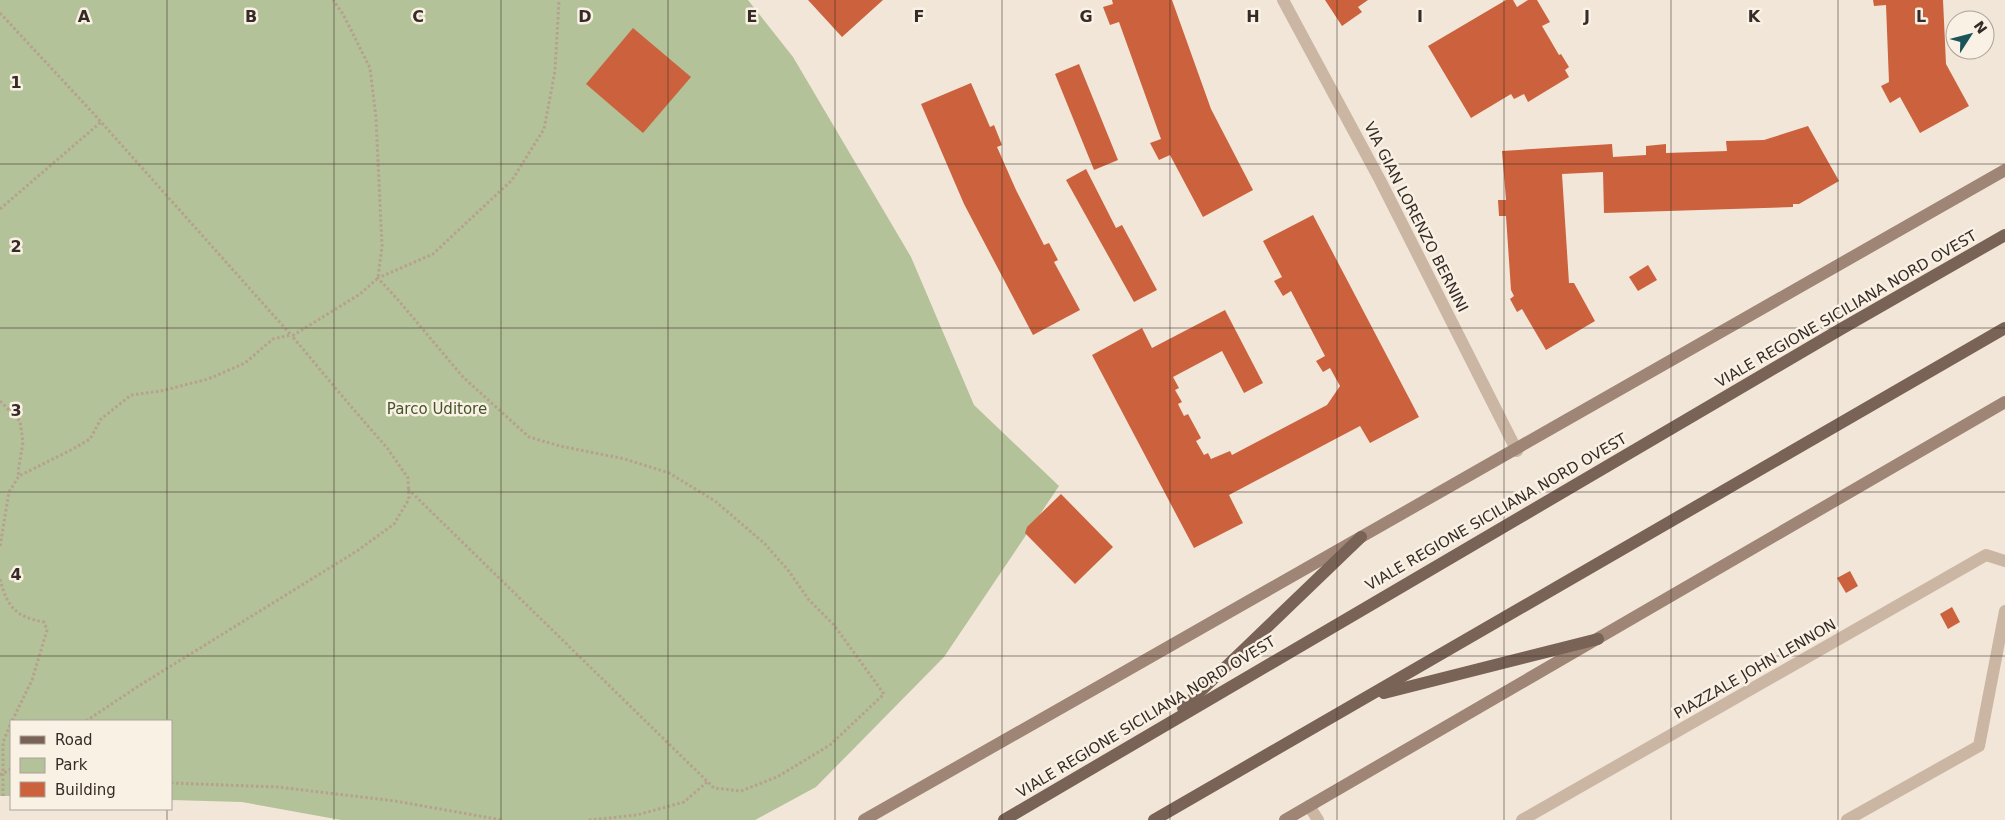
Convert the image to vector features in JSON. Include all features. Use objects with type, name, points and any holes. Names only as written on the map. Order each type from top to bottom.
[{"type":"main road","name":"VIALE REGIONE SICILIANA NORD OVEST","points":[[1004,820],[2005,235]]},
{"type":"main road","points":[[1154,820],[2005,328]]},
{"type":"main road","points":[[1167,724],[1362,537]]},
{"type":"main road","points":[[1369,696],[1598,639]]},
{"type":"street","name":"VIA GIAN LORENZO BERNINI","points":[[1283,0],[1380,180],[1516,451]]},
{"type":"street","points":[[864,820],[1516,451],[2005,170]]},
{"type":"street","points":[[1285,820],[2005,402]]},
{"type":"street","name":"PIAZZALE JOHN LENNON","points":[[1522,820],[1986,555],[2005,560]]},
{"type":"street","points":[[1848,820],[1979,746],[2005,611]]},
{"type":"street","points":[[1309,806],[1318,820]]},
{"type":"path","points":[[333,0],[343,14],[370,68],[376,118],[382,246],[378,278],[463,377],[529,437],[560,446],[625,459],[669,473],[715,501],[764,543],[788,570],[809,600],[834,626],[884,694],[830,745],[777,777],[740,791],[714,788],[408,489]]},
{"type":"path","points":[[0,546],[9,492],[19,476],[90,439],[101,419],[131,395],[161,391],[208,379],[246,364],[273,339],[292,335],[360,294],[378,278],[432,254],[469,222],[512,180],[544,129],[555,71],[559,0]]},
{"type":"path","points":[[0,13],[101,122],[292,335],[388,449],[408,478],[409,499],[394,524],[364,546],[137,687],[88,720]]},
{"type":"path","points":[[0,209],[101,122]]},
{"type":"path","points":[[0,401],[20,421],[23,442],[19,476]]},
{"type":"path","points":[[0,579],[8,601],[16,613],[31,620],[44,622],[47,630],[32,680],[13,720]]},
{"type":"path","points":[[3,796],[3,742],[10,726]]},
{"type":"path","points":[[590,820],[637,815],[684,802],[707,782]]},
{"type":"path","points":[[172,783],[278,787],[395,801],[502,820]]},
{"type":"green space","name":"Parco Uditore","points":[[0,0],[748,0],[793,57],[911,257],[974,405],[1059,486],[944,657],[816,787],[755,820],[341,820],[242,802],[172,800],[172,720],[10,720],[10,796],[0,796]]},
{"type":"building","points":[[808,0],[883,0],[842,37]]},
{"type":"building","points":[[1112,0],[1172,0],[1211,109],[1253,190],[1203,217],[1170,155],[1159,160],[1150,143],[1161,139],[1119,22],[1110,25],[1103,7],[1113,4]]},
{"type":"building","points":[[1325,0],[1368,0],[1358,7],[1362,12],[1342,26]]},
{"type":"building","points":[[1506,0],[1513,0],[1517,7],[1528,0],[1537,0],[1550,22],[1542,26],[1559,55],[1561,54],[1569,67],[1565,70],[1569,77],[1528,102],[1524,94],[1514,99],[1511,94],[1471,118],[1428,46]]},
{"type":"building","points":[[1873,0],[1943,0],[1945,60],[1969,106],[1920,133],[1900,97],[1890,103],[1881,86],[1889,82],[1886,5],[1874,6]]},
{"type":"building","points":[[633,28],[691,77],[643,133],[586,84]]},
{"type":"building","points":[[1079,64],[1118,160],[1094,170],[1055,74]]},
{"type":"building","points":[[971,83],[990,127],[994,125],[1002,145],[997,147],[1016,190],[1044,245],[1049,243],[1058,260],[1054,262],[1080,310],[1033,335],[964,204],[921,104]]},
{"type":"building","points":[[1808,126],[1839,181],[1799,204],[1793,204],[1793,207],[1604,213],[1603,172],[1562,174],[1569,283],[1574,283],[1595,321],[1546,350],[1522,309],[1517,312],[1510,299],[1514,296],[1511,290],[1506,216],[1499,216],[1498,200],[1506,200],[1502,151],[1612,144],[1613,157],[1646,155],[1646,146],[1666,144],[1666,153],[1727,151],[1726,141],[1764,140]]},
{"type":"building","points":[[1086,169],[1116,228],[1122,225],[1157,290],[1134,302],[1066,180]]},
{"type":"building","points":[[1313,215],[1419,417],[1370,443],[1360,426],[1229,495],[1243,523],[1194,548],[1092,355],[1142,328],[1152,348],[1225,310],[1263,383],[1244,393],[1222,351],[1173,377],[1179,388],[1175,390],[1182,402],[1178,404],[1184,416],[1188,414],[1201,438],[1196,441],[1204,455],[1208,453],[1211,459],[1230,451],[1232,455],[1327,405],[1340,386],[1330,368],[1323,372],[1316,361],[1325,356],[1291,291],[1283,296],[1274,281],[1282,277],[1263,241]]},
{"type":"building","points":[[1648,265],[1657,280],[1638,291],[1629,277]]},
{"type":"building","points":[[1061,494],[1113,547],[1075,584],[1025,533],[1027,527]]},
{"type":"building","points":[[1850,571],[1858,586],[1846,593],[1837,578]]},
{"type":"building","points":[[1952,607],[1960,622],[1948,629],[1940,614]]}]
